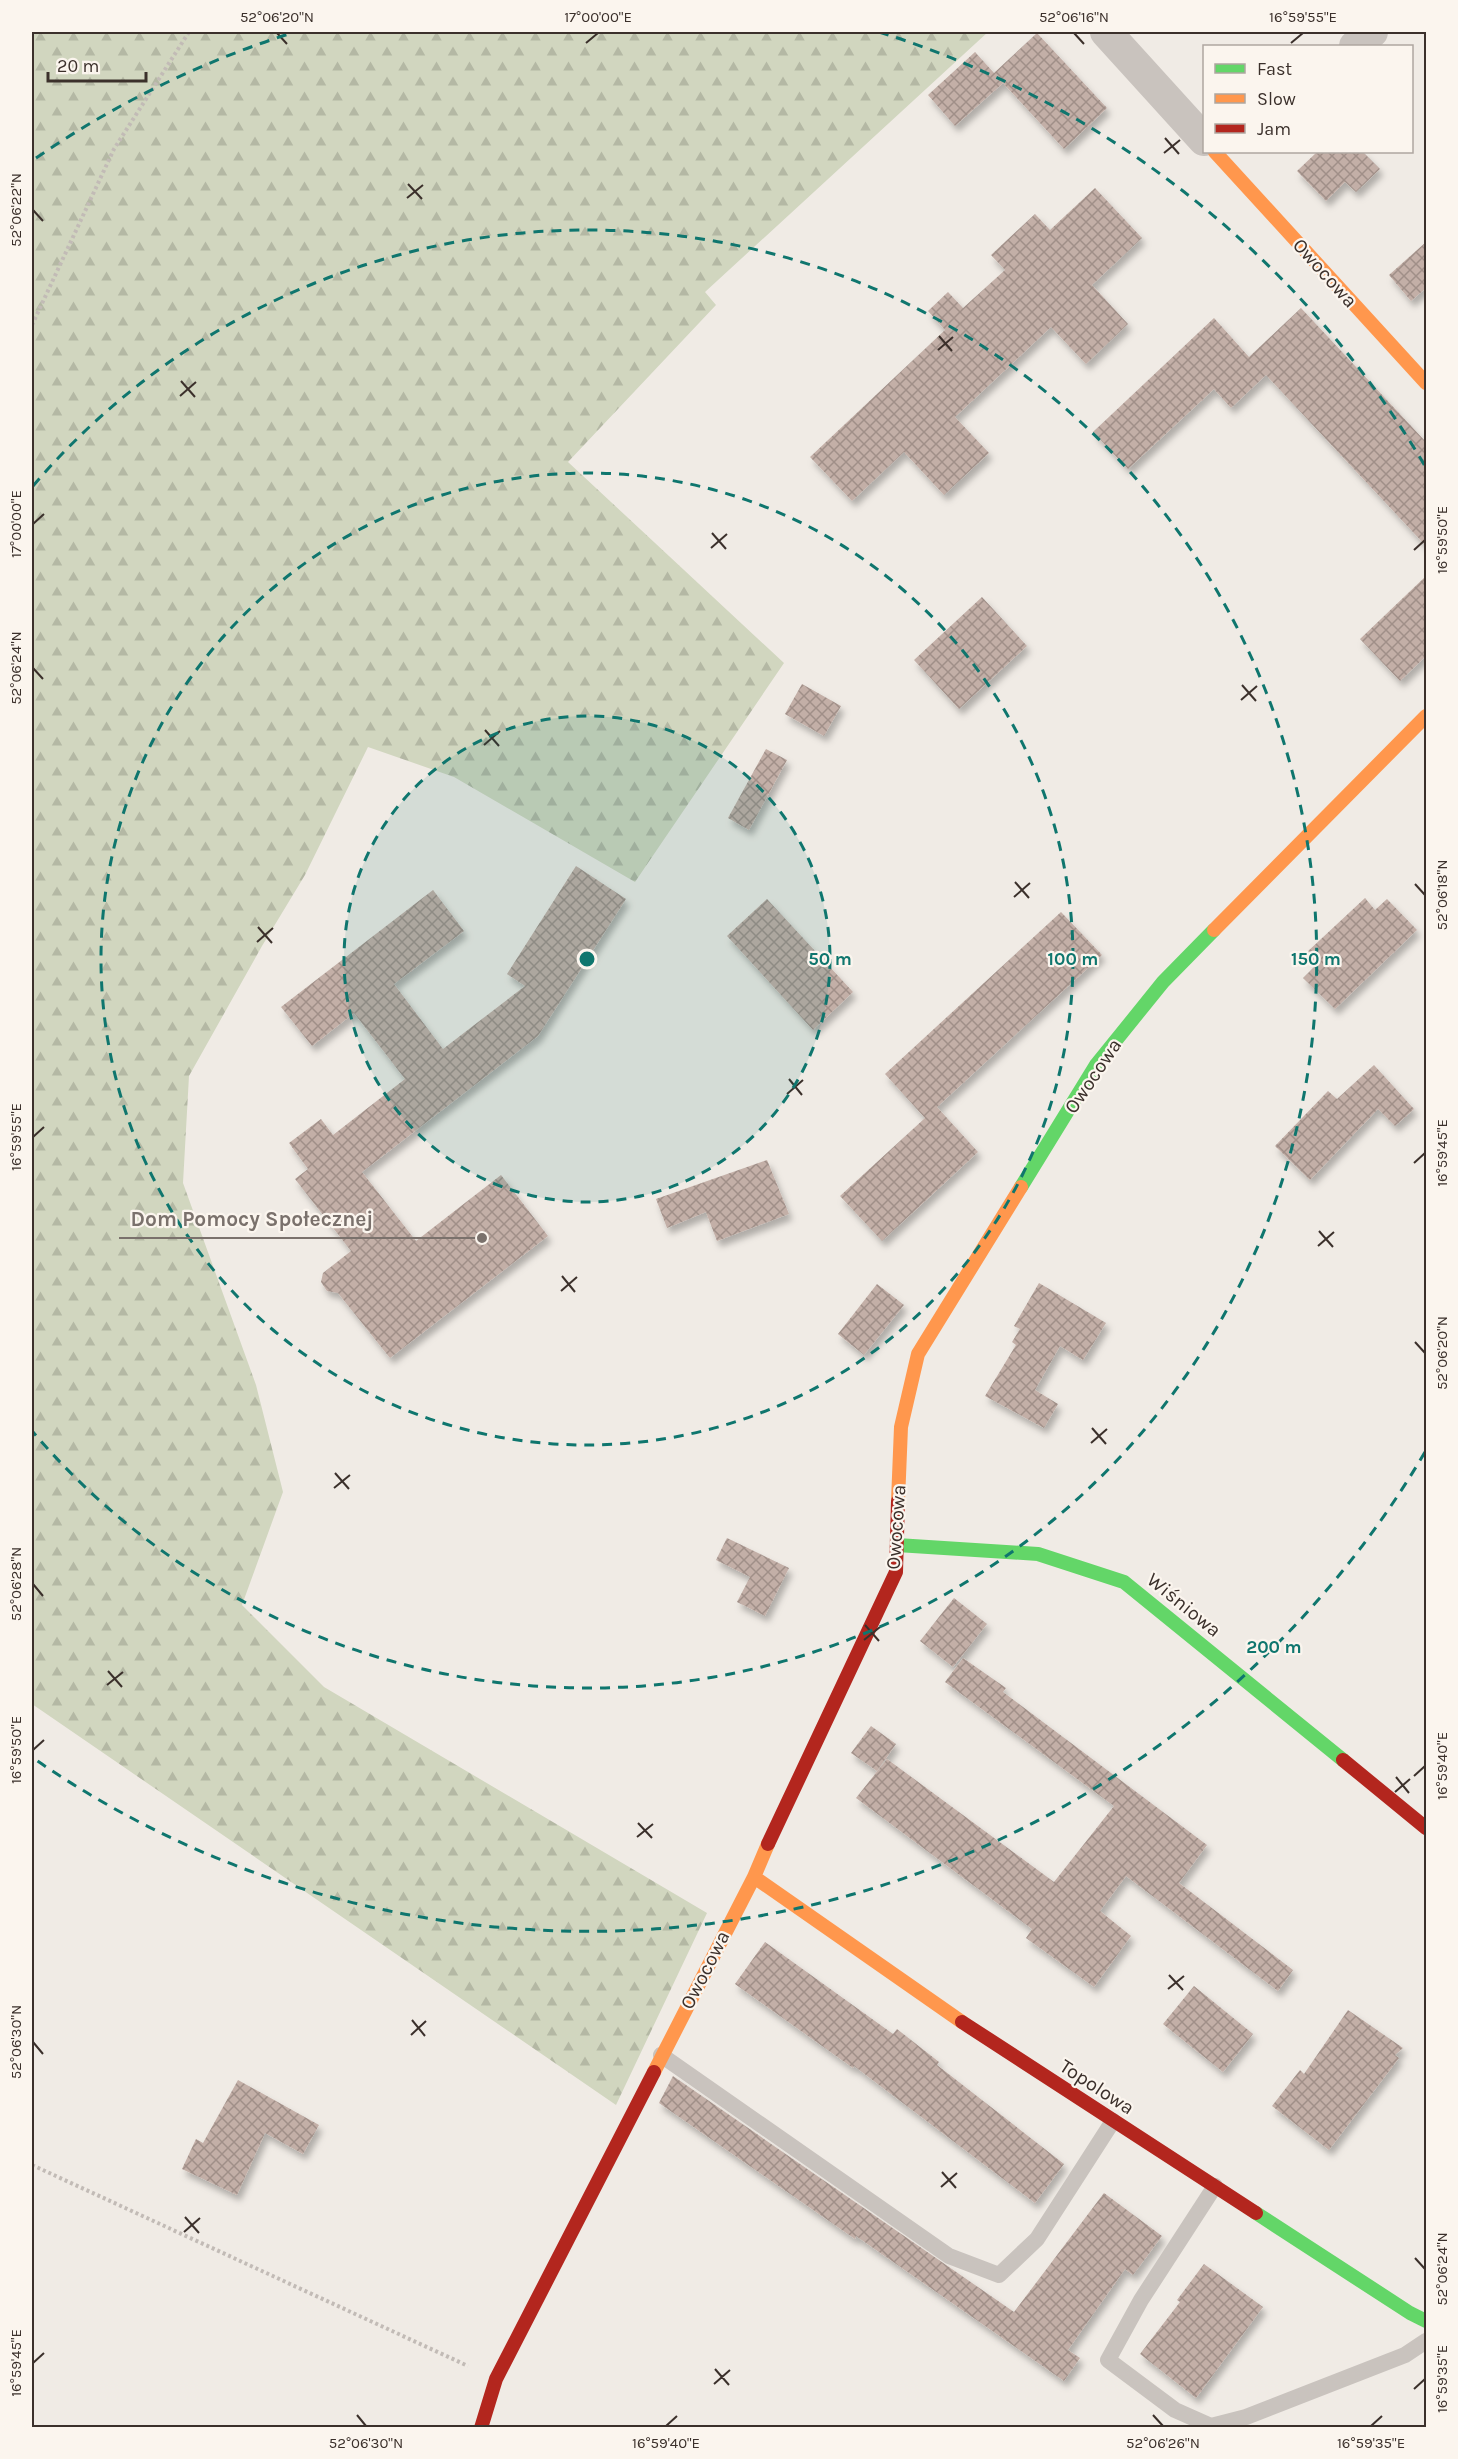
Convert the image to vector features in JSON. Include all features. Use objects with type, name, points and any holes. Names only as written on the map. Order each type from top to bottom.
[{"type":"street","name":"Owocowa","points":[[1106,32],[1203,133]]},
{"type":"street","points":[[1356,45],[1372,32]]},
{"type":"street","name":"Owocowa","points":[[1222,153],[1426,383]]},
{"type":"street","name":"Owocowa","points":[[481,2427],[496,2379],[753,1876],[896,1572],[901,1426],[918,1354],[1096,1065],[1163,982],[1426,716]]},
{"type":"street","name":"Wiśniowa","points":[[897,1545],[1038,1554],[1124,1582],[1426,1828]]},
{"type":"street","name":"Topolowa","points":[[753,1876],[991,2042],[1410,2313],[1426,2320]]},
{"type":"lane","points":[[661,2055],[949,2256],[999,2275],[1036,2239],[1113,2121]]},
{"type":"lane","points":[[1215,2186],[1141,2300],[1108,2360],[1175,2410],[1211,2426],[1246,2416],[1405,2355],[1426,2341]]},
{"type":"path","points":[[32,325],[114,149],[189,32]]},
{"type":"path","points":[[32,2165],[496,2379]]},
{"type":"green space","points":[[32,32],[988,32],[705,292],[716,305],[568,462],[784,663],[635,882],[454,777],[368,747],[305,875],[189,1076],[183,1183],[256,1385],[283,1492],[242,1605],[324,1687],[707,1913],[616,2105],[32,1704]]},
{"type":"building","points":[[1037,33],[1107,108],[1064,149],[1003,83],[955,126],[928,95],[975,52],[994,73]]},
{"type":"building","points":[[1316,153],[1364,153],[1380,169],[1356,192],[1345,182],[1326,201],[1297,171]]},
{"type":"building","points":[[1095,188],[1142,238],[1092,285],[1128,324],[1086,364],[1051,327],[955,417],[989,453],[944,495],[904,452],[852,501],[810,457],[945,330],[928,311],[948,292],[963,308],[1005,270],[991,255],[1035,214],[1050,230]]},
{"type":"building","points":[[1426,242],[1426,288],[1411,301],[1389,275]]},
{"type":"building","points":[[1301,308],[1426,442],[1426,546],[1266,375],[1231,408],[1214,389],[1128,469],[1093,432],[1214,318],[1249,357]]},
{"type":"building","points":[[1426,576],[1426,656],[1400,681],[1360,639]]},
{"type":"building","points":[[982,597],[1027,646],[959,709],[914,660]]},
{"type":"building","points":[[802,684],[841,706],[824,736],[785,714]]},
{"type":"building","points":[[766,749],[787,760],[749,830],[728,818]]},
{"type":"building","points":[[576,866],[626,899],[538,1036],[362,1172],[416,1241],[501,1175],[548,1236],[390,1358],[338,1293],[327,1291],[321,1282],[323,1273],[351,1251],[295,1179],[308,1169],[289,1143],[321,1119],[333,1135],[405,1079],[354,1013],[312,1046],[281,1007],[433,890],[464,931],[394,984],[443,1049],[525,986],[507,974]]},
{"type":"building","points":[[1365,898],[1375,910],[1387,899],[1417,930],[1335,1009],[1303,978],[1317,964],[1306,953]]},
{"type":"building","points":[[767,899],[853,992],[813,1030],[727,936]]},
{"type":"building","points":[[1061,912],[1102,955],[937,1107],[978,1152],[882,1241],[840,1196],[925,1118],[885,1074]]},
{"type":"building","points":[[1374,1065],[1414,1109],[1395,1126],[1378,1109],[1310,1180],[1275,1146],[1328,1091],[1337,1099]]},
{"type":"building","points":[[767,1160],[789,1214],[717,1241],[706,1212],[667,1228],[656,1199]]},
{"type":"building","points":[[1039,1283],[1106,1323],[1083,1360],[1060,1346],[1035,1390],[1058,1404],[1044,1428],[985,1396],[1016,1345],[1012,1342],[1020,1329],[1014,1326]]},
{"type":"building","points":[[877,1284],[904,1305],[864,1355],[838,1334]]},
{"type":"building","points":[[727,1538],[789,1568],[765,1616],[737,1602],[750,1577],[716,1560]]},
{"type":"building","points":[[954,1598],[987,1624],[953,1667],[920,1641]]},
{"type":"building","points":[[963,1658],[1006,1688],[1003,1692],[1207,1845],[1179,1883],[1293,1970],[1278,1991],[1126,1876],[1100,1911],[1131,1936],[1094,1987],[1026,1938],[1032,1929],[856,1798],[887,1759],[1054,1882],[1114,1806],[945,1682]]},
{"type":"building","points":[[871,1726],[896,1744],[877,1771],[851,1753]]},
{"type":"building","points":[[765,1942],[893,2034],[897,2029],[939,2062],[937,2065],[1064,2164],[1035,2203],[854,2066],[853,2068],[735,1984]]},
{"type":"building","points":[[1194,1986],[1253,2034],[1223,2072],[1163,2024]]},
{"type":"building","points":[[1348,2010],[1403,2048],[1395,2055],[1399,2058],[1329,2150],[1272,2106],[1300,2070],[1304,2074]]},
{"type":"building","points":[[673,2076],[1014,2312],[1104,2193],[1162,2236],[1133,2275],[1125,2269],[1068,2350],[1080,2358],[1064,2381],[856,2236],[855,2239],[659,2103]]},
{"type":"building","points":[[238,2080],[319,2125],[303,2154],[265,2133],[237,2195],[182,2169],[196,2139],[203,2143]]},
{"type":"building","points":[[1204,2264],[1263,2307],[1196,2398],[1140,2354],[1180,2302],[1177,2300]]},
{"type":"traffic: fast","points":[[1021,1187],[1096,1065],[1163,982],[1214,930]]},
{"type":"traffic: fast","points":[[897,1545],[1038,1554],[1124,1582],[1343,1760]]},
{"type":"traffic: fast","points":[[1256,2213],[1410,2313],[1426,2321]]},
{"type":"traffic: slow","points":[[1216,153],[1426,383]]},
{"type":"traffic: slow","points":[[1214,930],[1426,716]]},
{"type":"traffic: slow","points":[[898,1501],[901,1427],[918,1354],[1021,1187]]},
{"type":"traffic: slow","points":[[654,2072],[754,1877],[768,1844]]},
{"type":"traffic: slow","points":[[754,1877],[962,2022]]},
{"type":"traffic: jam","points":[[768,1844],[896,1572],[898,1501]]},
{"type":"traffic: jam","points":[[1343,1760],[1426,1828]]},
{"type":"traffic: jam","points":[[962,2022],[1256,2213]]},
{"type":"traffic: jam","points":[[481,2428],[496,2379],[654,2072]]},
{"type":"place","name":"Dom Pomocy Społecznej","points":[[482,1238]]}]
